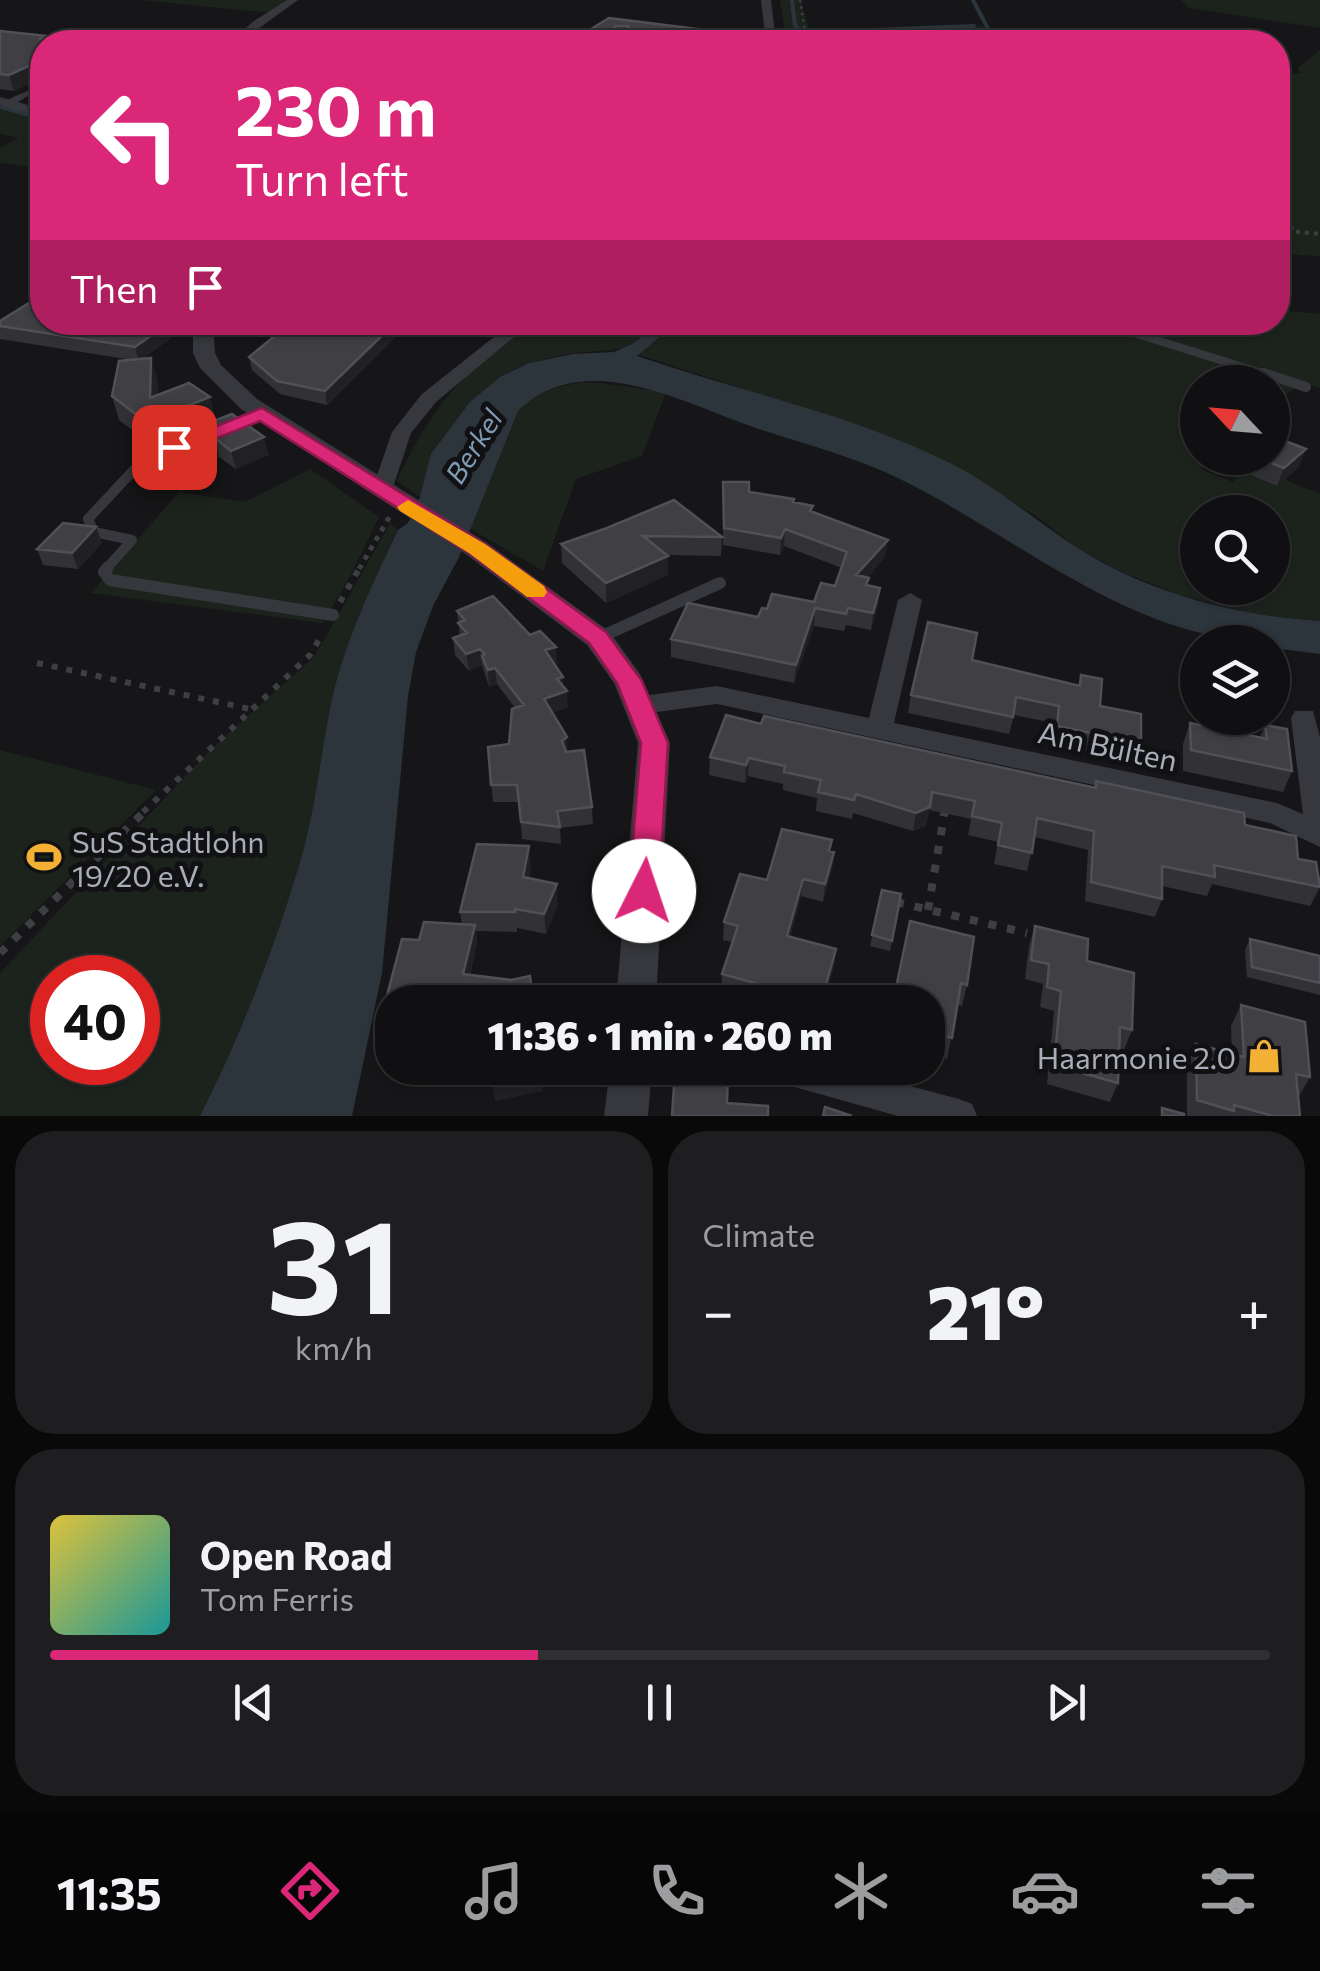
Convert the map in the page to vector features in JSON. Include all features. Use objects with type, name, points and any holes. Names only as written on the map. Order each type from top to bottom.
[{"type":"street","points":[[247,30],[294,0]]},
{"type":"street","points":[[766,0],[770,30]]},
{"type":"street","points":[[3,102],[30,110]]},
{"type":"street","points":[[203,335],[204,353],[211,368],[262,414],[477,548],[598,638],[642,705],[654,743],[637,985]]},
{"type":"street","points":[[396,499],[402,432],[430,398],[508,335]]},
{"type":"street","points":[[879,730],[910,600]]},
{"type":"street","name":"Am Bülten","points":[[642,705],[717,695],[1277,814],[1320,836]]},
{"type":"street","name":"Am Bülten","points":[[1304,718],[1320,836]]},
{"type":"street","points":[[626,1116],[629,1085]]},
{"type":"street","points":[[846,1085],[959,1116]]},
{"type":"lane","points":[[3,102],[30,93]]},
{"type":"lane","points":[[1141,335],[1306,387]]},
{"type":"lane","points":[[212,433],[262,414]]},
{"type":"lane","points":[[195,439],[144,458],[88,520],[94,532],[132,540],[104,572],[110,580],[333,615]]},
{"type":"lane","points":[[598,638],[720,583]]},
{"type":"path","points":[[800,0],[805,30]]},
{"type":"path","points":[[1290,226],[1294,232]]},
{"type":"path","points":[[1290,232],[1320,234]]},
{"type":"path","points":[[0,953],[46,904],[310,655],[396,499]]},
{"type":"path","points":[[38,663],[250,709]]},
{"type":"path","points":[[928,910],[946,801]]},
{"type":"path","points":[[878,898],[1027,933]]},
{"type":"shaded area","points":[[142,0],[291,0],[262,12]]},
{"type":"shaded area","points":[[780,0],[801,0],[809,30],[785,30]]},
{"type":"shaded area","points":[[1181,0],[1320,0],[1320,28],[1189,8]]},
{"type":"shaded area","points":[[983,26],[985,30],[896,30]]},
{"type":"shaded area","points":[[1320,50],[1320,256],[1290,255],[1290,74],[1302,73],[1297,69]]},
{"type":"shaded area","points":[[0,108],[30,117],[30,167],[0,163],[0,148],[19,138],[0,134]]},
{"type":"shaded area","points":[[1290,311],[1320,314],[1320,388],[1290,379],[1290,365],[1245,365],[1146,335],[1290,335]]},
{"type":"shaded area","points":[[516,335],[647,335],[618,349],[569,354],[527,364],[496,381],[460,422],[420,497],[397,481],[438,409],[485,360]]},
{"type":"shaded area","points":[[661,335],[1131,335],[1227,365],[1180,365],[1180,475],[1216,475],[1233,482],[1238,475],[1251,475],[1277,486],[1285,480],[1320,494],[1320,621],[1259,615],[1219,605],[1290,605],[1290,495],[1180,495],[1180,595],[1115,569],[1079,549],[1039,518],[954,465],[833,418],[636,354]]},
{"type":"shaded area","points":[[592,382],[666,392],[642,456],[576,479],[543,571],[469,528],[518,411],[552,389]]},
{"type":"shaded area","points":[[310,469],[379,517],[322,623],[91,593],[179,492],[245,502]]},
{"type":"shaded area","points":[[390,524],[398,530],[358,618],[335,686],[310,822],[291,892],[243,1022],[200,1116],[0,1116],[0,973],[210,750],[314,657]]},
{"type":"shaded area","name":"SuS Stadtlohn 19/20 e.V.","points":[[0,750],[156,790],[0,946]]},
{"type":"water","name":"Berkel","points":[[645,335],[662,335],[637,356],[838,418],[916,447],[971,474],[1081,550],[1136,579],[1180,595],[1180,605],[1215,605],[1320,621],[1320,654],[1290,650],[1290,625],[1173,625],[1080,583],[885,472],[669,395],[605,381],[574,383],[545,392],[518,411],[416,652],[408,696],[382,973],[379,985],[375,985],[375,1006],[352,1116],[200,1116],[243,1022],[291,892],[310,822],[335,686],[350,640],[398,530],[408,523],[420,497],[431,454],[470,402],[500,377],[529,363],[573,354],[614,352]]},
{"type":"building","points":[[609,18],[706,30],[628,30],[628,26],[615,26],[614,30],[590,30]]},
{"type":"building","points":[[0,31],[30,34],[30,65],[9,75],[0,74]]},
{"type":"building","points":[[30,302],[30,331],[0,326],[0,321]]},
{"type":"building","points":[[58,335],[152,335],[135,347]]},
{"type":"building","points":[[276,335],[383,335],[325,391],[277,381],[249,357]]},
{"type":"building","points":[[151,358],[150,398],[189,383],[210,397],[146,422],[112,396],[119,361]]},
{"type":"building","points":[[232,414],[264,437],[231,451],[215,438],[180,453],[164,440]]},
{"type":"building","points":[[1290,443],[1306,449],[1290,463]]},
{"type":"building","points":[[723,482],[749,482],[749,492],[794,499],[793,502],[813,506],[810,511],[888,540],[856,575],[869,578],[866,585],[880,588],[873,613],[848,608],[846,614],[815,608],[796,665],[671,639],[688,603],[758,617],[762,608],[767,609],[772,594],[814,602],[821,583],[835,586],[847,552],[785,529],[781,538],[724,528]]},
{"type":"building","points":[[674,500],[722,537],[643,536],[668,556],[606,583],[561,544],[607,528]]},
{"type":"building","points":[[63,523],[96,527],[72,553],[37,549]]},
{"type":"building","points":[[493,596],[530,635],[540,631],[556,647],[545,650],[563,677],[557,679],[567,691],[544,699],[567,737],[562,741],[566,752],[584,750],[592,807],[557,811],[560,827],[521,822],[517,785],[491,785],[488,747],[509,744],[512,709],[524,705],[495,668],[488,670],[480,649],[466,654],[453,638],[467,633],[458,623],[465,620],[457,611]]},
{"type":"building","points":[[928,622],[977,633],[972,660],[1080,686],[1081,675],[1102,679],[1100,706],[1141,714],[1141,743],[1057,726],[1059,706],[1016,697],[1013,717],[911,695]]},
{"type":"building","points":[[726,715],[761,724],[764,716],[1096,788],[1096,781],[1244,813],[1245,825],[1296,836],[1298,859],[1316,862],[1320,887],[1214,865],[1215,877],[1162,866],[1162,899],[1091,882],[1094,831],[1037,818],[1032,853],[998,845],[1002,823],[972,816],[975,801],[932,792],[930,807],[916,813],[856,794],[854,800],[818,792],[821,780],[784,772],[785,766],[749,758],[746,765],[710,757]]},
{"type":"building","points":[[1190,735],[1267,739],[1266,735],[1288,735],[1292,771],[1191,750]]},
{"type":"building","points":[[782,829],[832,840],[829,851],[834,852],[825,884],[803,879],[787,936],[836,949],[826,985],[762,985],[722,974],[738,926],[724,922],[740,874],[767,880]]},
{"type":"building","points":[[477,844],[529,846],[523,877],[557,884],[544,914],[515,909],[460,912]]},
{"type":"building","points":[[882,890],[901,894],[892,941],[872,935]]},
{"type":"building","points":[[910,921],[974,937],[967,985],[961,983],[952,1038],[945,1036],[945,985],[897,985]]},
{"type":"building","points":[[424,922],[475,925],[463,974],[511,980],[530,976],[531,985],[390,985],[402,939],[419,940]]},
{"type":"building","points":[[1035,926],[1088,939],[1087,961],[1134,973],[1132,1030],[1120,1027],[1118,1083],[1054,1065],[1061,991],[1047,987],[1049,964],[1031,960]]},
{"type":"building","points":[[1250,939],[1320,956],[1320,983],[1252,967]]},
{"type":"building","points":[[1241,1005],[1305,1022],[1310,1077],[1296,1074],[1300,1116],[1273,1116],[1234,1105],[1234,1111],[1197,1100],[1196,1044],[1244,1057]]},
{"type":"building","points":[[674,1085],[728,1085],[727,1103],[768,1106],[768,1116],[672,1116]]},
{"type":"building","points":[[825,1107],[852,1116],[823,1116]]},
{"type":"building","points":[[1162,1108],[1184,1114],[1184,1116],[1162,1116]]},
{"type":"waterway","points":[[792,0],[795,25],[799,30]]},
{"type":"waterway","points":[[973,0],[989,30]]},
{"type":"waterway","points":[[872,30],[974,26]]},
{"type":"waterway","points":[[2,107],[30,115]]},
{"type":"slow traffic","points":[[408,507],[477,548],[535,592]]},
{"type":"place","name":"SuS Stadtlohn 19/20 e.V.","points":[[44,857]]},
{"type":"place","name":"Haarmonie 2.0","points":[[1264,1056]]},
{"type":"route","points":[[174,447],[262,414],[477,548],[598,638],[642,705],[654,743],[644,891]]}]
